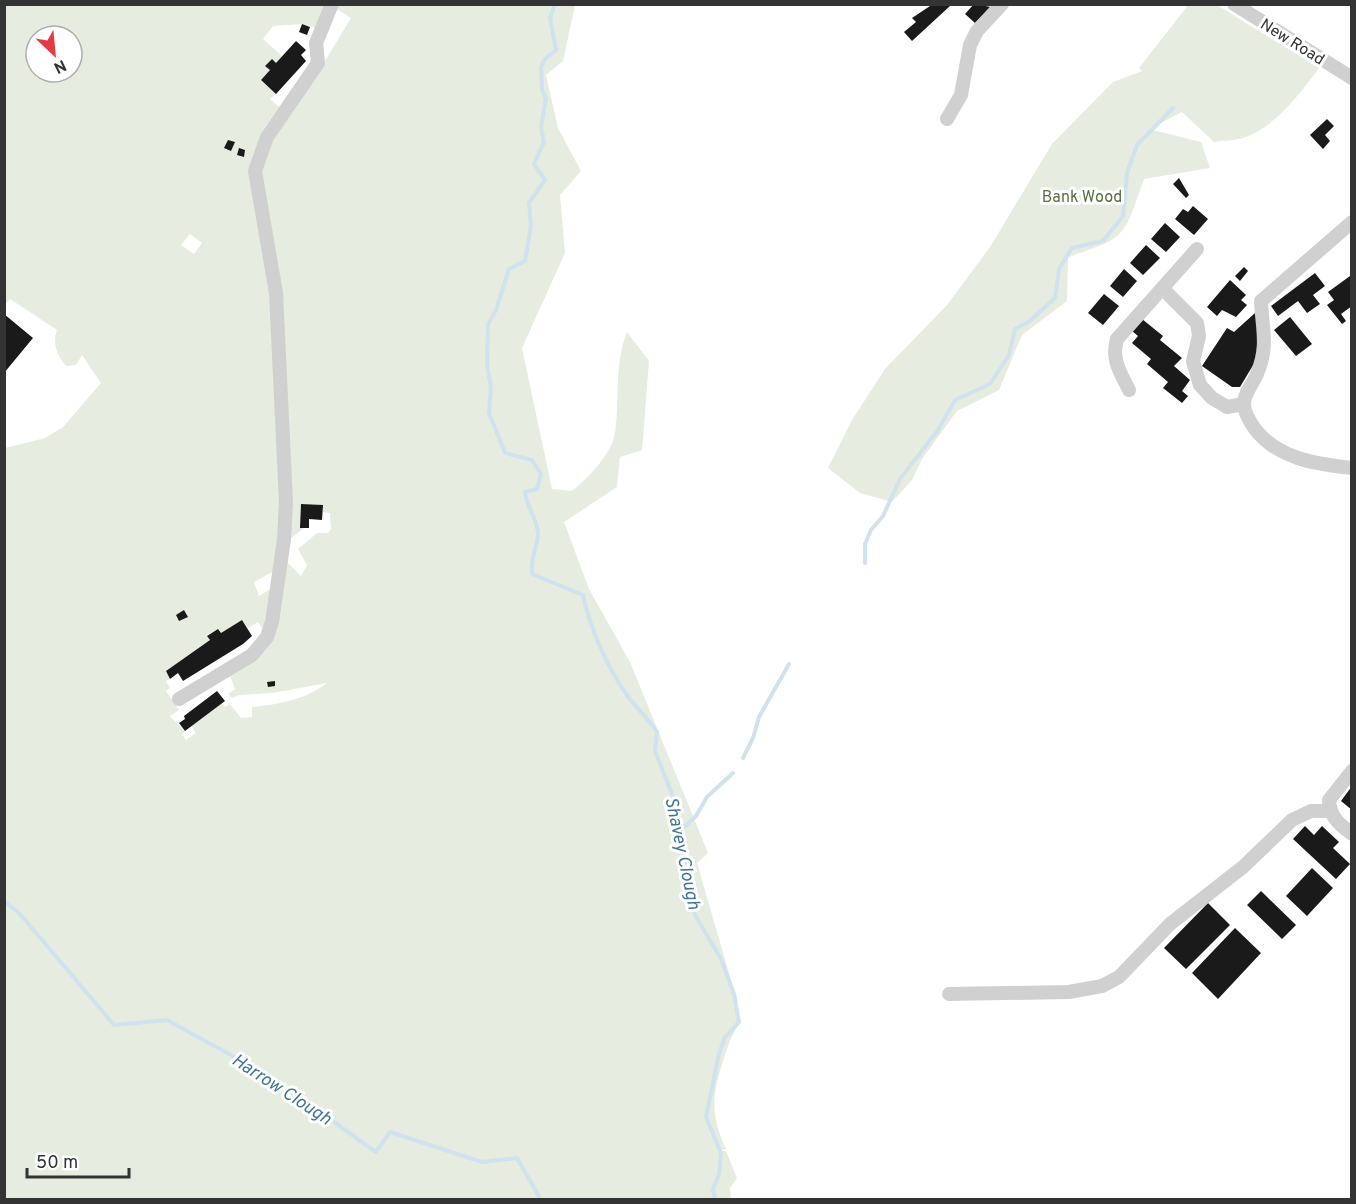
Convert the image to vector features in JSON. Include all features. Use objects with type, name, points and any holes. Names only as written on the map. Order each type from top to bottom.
[{"type":"street","points":[[179,699],[252,655],[267,636],[272,622],[284,539],[286,502],[276,293],[255,171],[267,137],[318,63],[316,43],[332,4]]},
{"type":"street","points":[[947,119],[961,96],[973,38],[1002,4]]},
{"type":"street","name":"New Road","points":[[1234,4],[1352,78]]},
{"type":"street","points":[[1352,222],[1261,301],[1265,346],[1257,374],[1244,404],[1249,420],[1263,439],[1280,452],[1310,462],[1352,468]]},
{"type":"street","points":[[1130,390],[1118,369],[1113,352],[1118,339],[1164,290],[1197,249]]},
{"type":"street","points":[[1164,290],[1197,323],[1199,336],[1193,361],[1195,375],[1200,385],[1212,398],[1227,407],[1244,404]]},
{"type":"street","points":[[1351,834],[1337,823],[1330,811],[1329,800],[1352,771]]},
{"type":"street","points":[[949,994],[1069,992],[1101,986],[1119,977],[1170,924],[1243,867],[1292,820],[1311,811],[1330,811]]},
{"type":"green space","name":"Bank Wood","points":[[1189,4],[1217,5],[1319,68],[1286,109],[1265,127],[1243,138],[1214,142],[1182,112],[1149,129],[1201,142],[1210,168],[1144,179],[1132,213],[1121,232],[1103,245],[1068,257],[1067,301],[1022,335],[999,390],[957,411],[922,459],[912,480],[892,502],[860,493],[828,468],[852,420],[885,369],[947,305],[990,247],[1052,144],[1113,82],[1142,71],[1139,68]]},
{"type":"green space","points":[[5,5],[326,5],[315,28],[302,24],[273,26],[263,39],[282,56],[276,63],[272,59],[266,66],[270,70],[261,80],[276,94],[270,99],[279,107],[262,131],[253,171],[274,310],[283,521],[276,570],[254,582],[259,596],[272,588],[271,611],[264,631],[258,622],[248,628],[242,620],[221,633],[218,629],[207,635],[210,640],[166,671],[170,679],[166,681],[170,688],[166,691],[179,710],[170,716],[185,731],[182,734],[186,740],[196,733],[191,726],[222,703],[225,707],[230,704],[241,718],[252,717],[252,707],[282,703],[310,694],[327,683],[272,693],[239,695],[232,698],[228,694],[235,689],[229,673],[261,653],[272,635],[286,561],[301,576],[307,565],[298,549],[317,533],[328,533],[331,529],[330,513],[323,512],[323,505],[301,504],[300,527],[304,528],[290,539],[279,301],[259,179],[270,137],[322,66],[351,18],[335,8],[337,5],[575,5],[563,61],[546,75],[558,128],[581,171],[560,195],[565,253],[522,348],[552,489],[572,491],[592,473],[609,450],[615,433],[620,356],[627,332],[649,361],[642,450],[620,457],[617,487],[564,522],[589,589],[630,662],[708,853],[697,863],[739,1016],[739,1022],[729,1043],[720,1072],[714,1108],[726,1149],[718,1151],[726,1151],[737,1178],[730,1188],[731,1199],[5,1199],[5,448],[45,438],[63,427],[101,383],[82,355],[76,365],[66,366],[56,349],[57,330],[10,299],[5,305]],"holes":[[[190,234],[202,243],[194,254],[181,245]]]},
{"type":"building","points":[[933,4],[950,6],[912,41],[904,32],[916,22],[912,18]]},
{"type":"building","points":[[974,4],[991,7],[975,23],[965,14]]},
{"type":"building","points":[[302,24],[310,27],[307,35],[299,32]]},
{"type":"building","points":[[296,41],[306,50],[301,55],[306,61],[276,94],[261,80],[270,70],[265,66],[272,59],[276,63]]},
{"type":"building","points":[[1327,119],[1334,126],[1325,135],[1330,141],[1323,149],[1310,135]]},
{"type":"building","points":[[228,140],[235,142],[231,151],[224,148]]},
{"type":"building","points":[[239,148],[245,150],[244,157],[237,155]]},
{"type":"building","points":[[1179,178],[1189,195],[1186,198],[1173,184]]},
{"type":"building","points":[[1193,206],[1208,219],[1194,235],[1175,219],[1183,209],[1188,212]]},
{"type":"building","points":[[1165,223],[1180,237],[1166,252],[1151,239]]},
{"type":"building","points":[[1146,245],[1160,258],[1143,275],[1130,263]]},
{"type":"building","points":[[1244,267],[1248,271],[1240,281],[1235,276]]},
{"type":"building","points":[[1124,269],[1137,281],[1123,297],[1110,286]]},
{"type":"building","points":[[1315,273],[1325,286],[1313,295],[1320,304],[1307,313],[1298,301],[1278,316],[1271,306]]},
{"type":"building","points":[[1350,276],[1352,306],[1341,314],[1346,321],[1342,324],[1327,305],[1334,300],[1328,292]]},
{"type":"building","points":[[1230,280],[1246,295],[1241,300],[1247,305],[1236,317],[1222,310],[1217,316],[1207,307]]},
{"type":"building","points":[[1104,294],[1119,306],[1103,325],[1088,313]]},
{"type":"building","points":[[1255,313],[1262,336],[1255,362],[1240,387],[1232,387],[1202,366],[1227,328],[1234,332]]},
{"type":"building","points":[[4,314],[33,338],[4,373]]},
{"type":"building","points":[[1290,317],[1312,344],[1296,356],[1274,330]]},
{"type":"building","points":[[1142,319],[1163,336],[1160,340],[1182,358],[1174,366],[1190,380],[1182,391],[1188,396],[1182,403],[1163,388],[1168,382],[1147,364],[1151,359],[1132,343],[1138,336],[1132,331]]},
{"type":"building","points":[[301,504],[323,505],[322,520],[309,519],[309,528],[300,528]]},
{"type":"building","points":[[184,610],[188,617],[179,621],[176,615]]},
{"type":"building","points":[[242,620],[252,636],[243,644],[183,681],[178,673],[170,679],[166,671],[210,640],[207,636],[218,629],[221,633]]},
{"type":"building","points":[[275,681],[275,686],[268,687],[267,682]]},
{"type":"building","points":[[217,691],[225,701],[185,731],[179,723],[185,719],[184,716]]},
{"type":"building","points":[[1352,786],[1352,810],[1341,801]]},
{"type":"building","points":[[1305,826],[1314,835],[1322,826],[1339,842],[1333,848],[1350,864],[1336,879],[1293,839]]},
{"type":"building","points":[[1312,868],[1333,888],[1307,916],[1286,896]]},
{"type":"building","points":[[1261,891],[1296,925],[1282,939],[1247,905]]},
{"type":"building","points":[[1208,903],[1230,925],[1186,969],[1164,948]]},
{"type":"building","points":[[1235,928],[1261,953],[1218,999],[1192,973]]},
{"type":"waterway","name":"Shavey Clough","points":[[555,4],[550,18],[556,50],[545,59],[541,67],[542,90],[546,98],[541,127],[544,142],[534,164],[545,180],[529,203],[531,226],[525,261],[509,269],[496,310],[488,324],[487,365],[491,387],[489,413],[505,453],[532,460],[541,474],[537,489],[525,492],[538,530],[532,574],[583,595],[595,633],[613,673],[657,732],[655,751],[676,804],[695,915],[721,959],[734,994],[739,1022],[725,1037],[719,1054],[706,1117],[721,1153],[719,1174],[713,1189],[715,1200]]},
{"type":"waterway","points":[[865,563],[865,544],[871,530],[883,516],[900,479],[938,430],[955,400],[990,384],[1009,355],[1015,329],[1030,321],[1055,298],[1059,269],[1072,248],[1103,241],[1123,216],[1127,173],[1137,145],[1173,108]]},
{"type":"waterway","points":[[743,758],[753,738],[759,717],[789,664]]},
{"type":"waterway","points":[[680,831],[696,816],[707,797],[733,773]]},
{"type":"waterway","name":"Harrow Clough","points":[[4,901],[20,914],[114,1025],[167,1020],[271,1077],[376,1152],[390,1132],[482,1162],[517,1158],[541,1200]]}]
